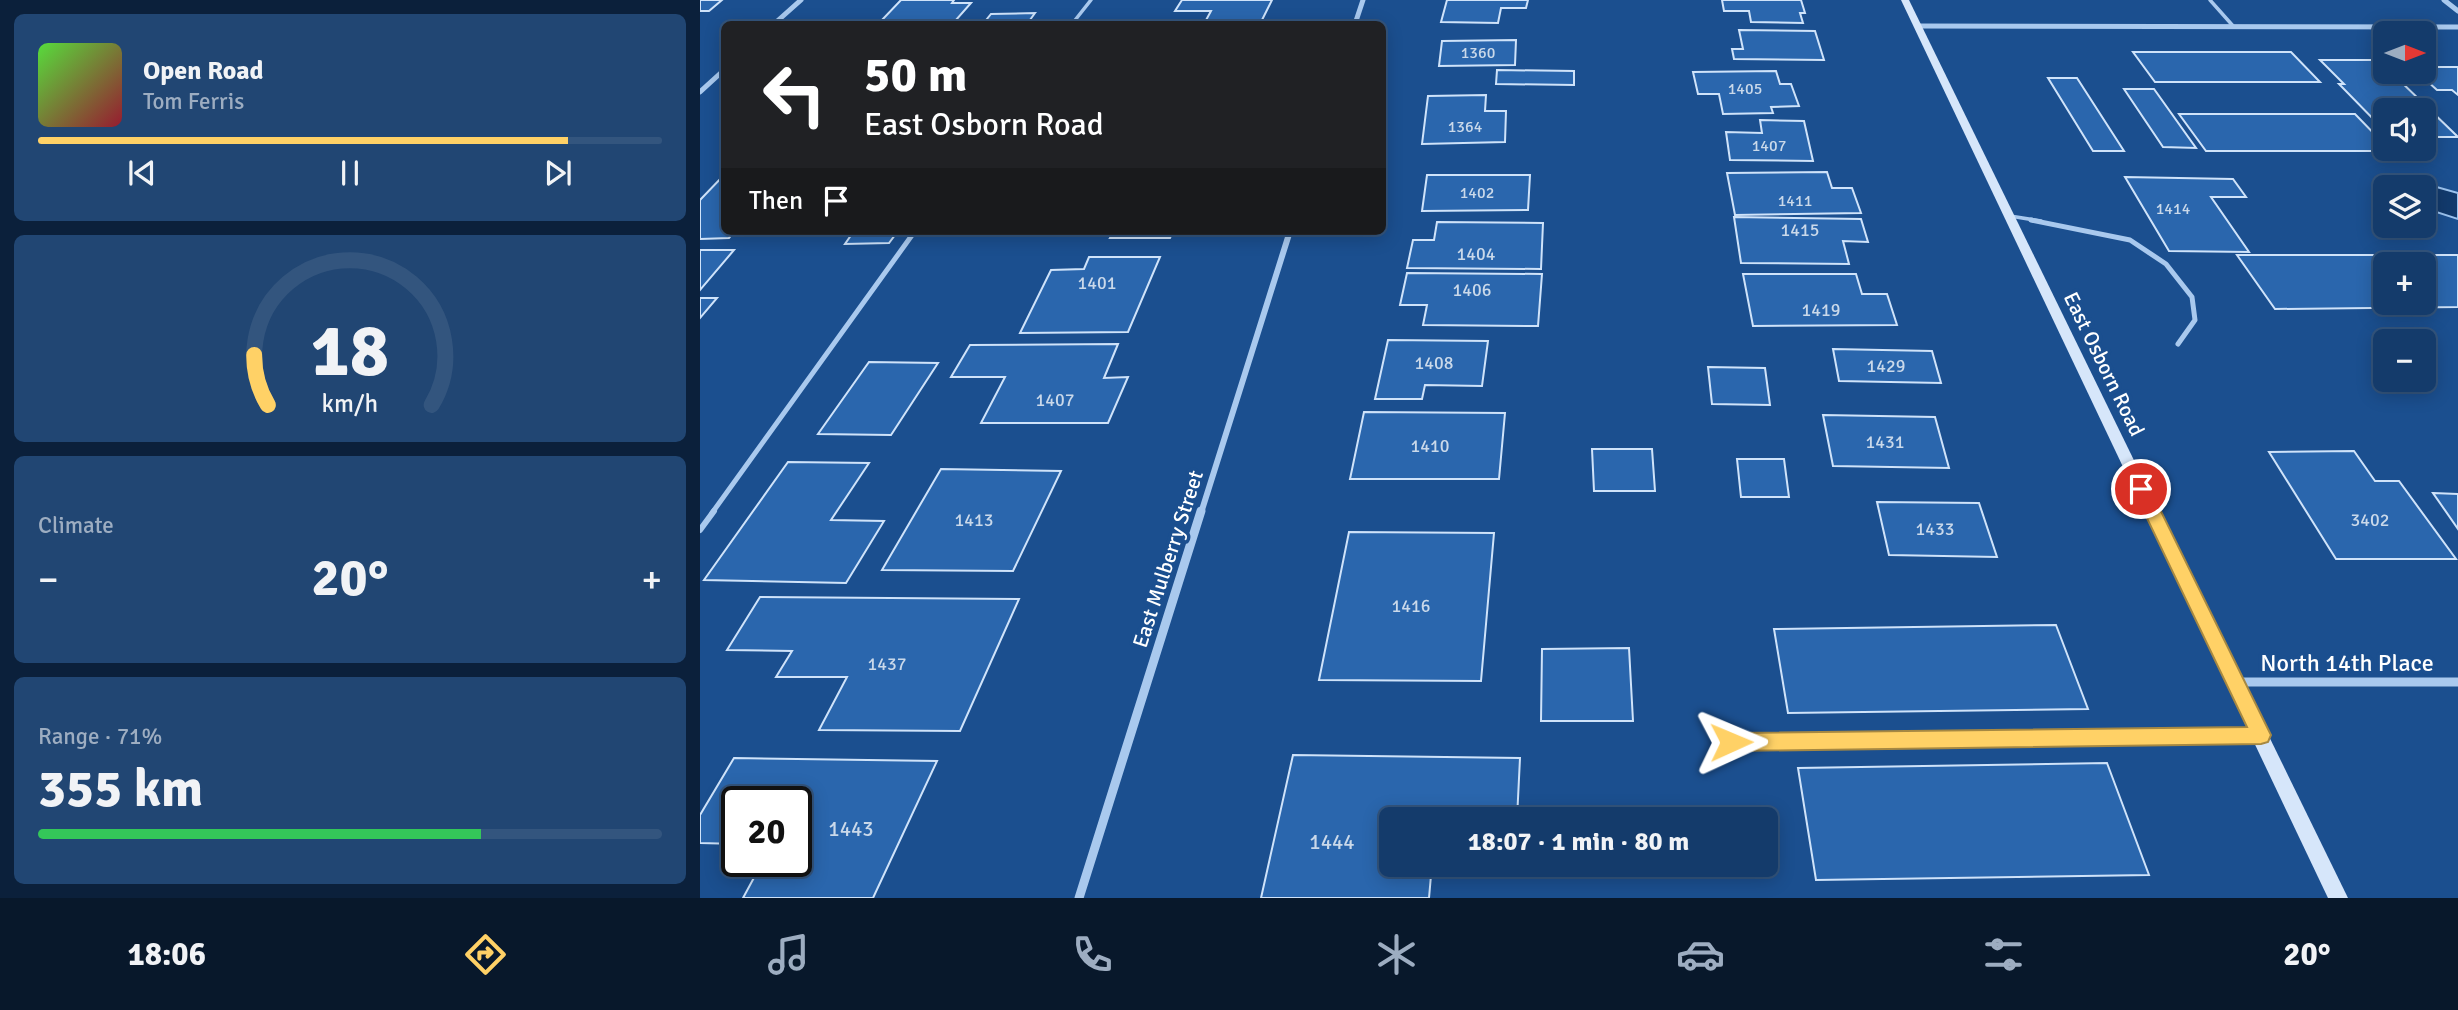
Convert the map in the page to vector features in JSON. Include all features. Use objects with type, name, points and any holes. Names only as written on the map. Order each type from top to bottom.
[{"type":"main road","name":"East Osborn Road","points":[[1906,0],[2338,898]]},
{"type":"street","points":[[777,21],[801,0]]},
{"type":"street","points":[[1356,21],[1363,0]]},
{"type":"street","points":[[2444,0],[2458,11]]},
{"type":"street","points":[[1919,26],[2458,27]]},
{"type":"street","points":[[700,92],[721,72]]},
{"type":"street","name":"East Mulberry Street","points":[[1079,898],[1289,235]]},
{"type":"street","name":"North 14th Place","points":[[2235,682],[2458,682]]},
{"type":"lane","points":[[1074,21],[1091,0]]},
{"type":"lane","points":[[2210,0],[2234,27]]},
{"type":"lane","points":[[2010,216],[2081,228],[2130,240],[2166,264],[2192,297],[2195,320],[2178,344]]},
{"type":"lane","points":[[700,530],[912,235]]},
{"type":"lane","points":[[1731,742],[2261,735]]},
{"type":"water","points":[[2436,187],[2458,193],[2458,219],[2436,212]]},
{"type":"building","points":[[700,0],[722,0],[709,11],[700,11]]},
{"type":"building","points":[[901,0],[954,0],[952,3],[971,3],[956,20],[881,21]]},
{"type":"building","points":[[1182,0],[1272,0],[1262,21],[1206,21],[1211,11],[1175,11]]},
{"type":"building","points":[[1447,0],[1528,0],[1526,8],[1501,8],[1498,23],[1441,22]]},
{"type":"building","points":[[1722,0],[1801,0],[1805,13],[1800,13],[1803,23],[1751,22],[1749,11],[1724,11]]},
{"type":"building","points":[[1035,13],[1029,21],[985,21],[991,14]]},
{"type":"building","points":[[1739,30],[1815,31],[1824,60],[1734,59],[1732,49],[1743,49]]},
{"type":"building","points":[[1516,40],[1515,65],[1439,66],[1442,41]]},
{"type":"building","points":[[2133,52],[2291,52],[2320,82],[2155,82]]},
{"type":"building","points":[[2320,60],[2373,60],[2373,84],[2403,84],[2418,98],[2373,98],[2373,119],[2339,84],[2344,84]]},
{"type":"building","points":[[2436,67],[2458,67],[2458,95],[2452,90],[2437,90],[2430,84],[2436,84]]},
{"type":"building","points":[[1497,70],[1574,71],[1574,85],[1496,84]]},
{"type":"building","points":[[1776,71],[1780,84],[1791,84],[1799,106],[1771,107],[1773,113],[1723,114],[1719,94],[1698,94],[1693,72]]},
{"type":"building","points":[[2048,78],[2077,78],[2124,151],[2093,151]]},
{"type":"building","points":[[2124,89],[2154,89],[2196,148],[2163,147]]},
{"type":"building","points":[[1486,95],[1485,111],[1506,111],[1505,142],[1422,144],[1428,96]]},
{"type":"building","points":[[2179,114],[2355,114],[2373,133],[2373,151],[2206,151]]},
{"type":"building","points":[[2436,116],[2458,137],[2436,137]]},
{"type":"building","points":[[1760,120],[1804,121],[1813,161],[1730,160],[1726,132],[1762,133]]},
{"type":"building","points":[[1827,172],[1832,188],[1852,188],[1861,213],[1735,215],[1727,173]]},
{"type":"building","points":[[1427,175],[1530,175],[1528,210],[1422,211]]},
{"type":"building","points":[[2125,177],[2233,179],[2246,197],[2211,197],[2249,252],[2169,251]]},
{"type":"building","points":[[721,178],[721,235],[732,235],[729,238],[700,239],[700,200]]},
{"type":"building","points":[[1734,217],[1861,219],[1868,242],[1843,241],[1849,264],[1741,263]]},
{"type":"building","points":[[1437,222],[1543,223],[1541,269],[1407,268],[1413,240],[1434,240]]},
{"type":"building","points":[[851,235],[895,235],[889,243],[845,244]]},
{"type":"building","points":[[1112,235],[1171,235],[1170,238],[1110,238]]},
{"type":"building","points":[[700,250],[734,250],[700,290]]},
{"type":"building","points":[[2237,255],[2373,255],[2373,308],[2275,309]]},
{"type":"building","points":[[2436,255],[2458,255],[2458,307],[2436,307]]},
{"type":"building","points":[[1089,257],[1160,257],[1128,332],[1020,333],[1051,270],[1084,269]]},
{"type":"building","points":[[1407,273],[1542,274],[1538,326],[1423,325],[1427,305],[1400,305]]},
{"type":"building","points":[[1743,274],[1856,274],[1862,294],[1887,294],[1897,325],[1753,326]]},
{"type":"building","points":[[700,298],[717,298],[700,318]]},
{"type":"building","points":[[1388,340],[1488,341],[1482,386],[1425,385],[1422,399],[1375,399]]},
{"type":"building","points":[[1118,344],[1104,378],[1128,377],[1108,423],[981,423],[1005,377],[951,377],[970,345]]},
{"type":"building","points":[[1833,349],[1932,351],[1941,383],[1839,381]]},
{"type":"building","points":[[869,362],[938,363],[891,435],[818,434]]},
{"type":"building","points":[[1708,367],[1765,368],[1770,405],[1712,404]]},
{"type":"building","points":[[1364,412],[1505,413],[1499,479],[1350,479]]},
{"type":"building","points":[[1823,415],[1935,417],[1949,468],[1833,466]]},
{"type":"building","points":[[1592,449],[1652,449],[1655,491],[1594,491]]},
{"type":"building","points":[[2354,451],[2375,481],[2399,481],[2456,559],[2336,559],[2269,452]]},
{"type":"building","points":[[1737,459],[1784,459],[1789,497],[1741,497]]},
{"type":"building","points":[[788,462],[869,463],[831,520],[884,521],[846,583],[704,580]]},
{"type":"building","points":[[941,469],[1061,471],[1013,571],[882,570]]},
{"type":"building","points":[[2433,493],[2458,494],[2458,529]]},
{"type":"building","points":[[1877,502],[1979,503],[1997,557],[1889,555]]},
{"type":"building","points":[[1349,532],[1494,533],[1481,681],[1319,680]]},
{"type":"building","points":[[760,597],[1019,599],[960,731],[819,730],[847,677],[776,677],[792,651],[727,650]]},
{"type":"building","points":[[2056,625],[2088,709],[1788,713],[1774,629]]},
{"type":"building","points":[[1629,648],[1633,721],[1541,721],[1542,649]]},
{"type":"building","points":[[1293,755],[1520,758],[1518,807],[1379,807],[1379,877],[1431,877],[1429,898],[1261,898]]},
{"type":"building","points":[[734,758],[937,761],[873,898],[743,898],[754,877],[812,877],[812,786],[721,786],[721,844],[700,843],[700,815]]},
{"type":"building","points":[[2107,763],[2149,875],[1816,880],[1798,768]]},
{"type":"route","points":[[1731,742],[2261,735],[2141,489]]}]
